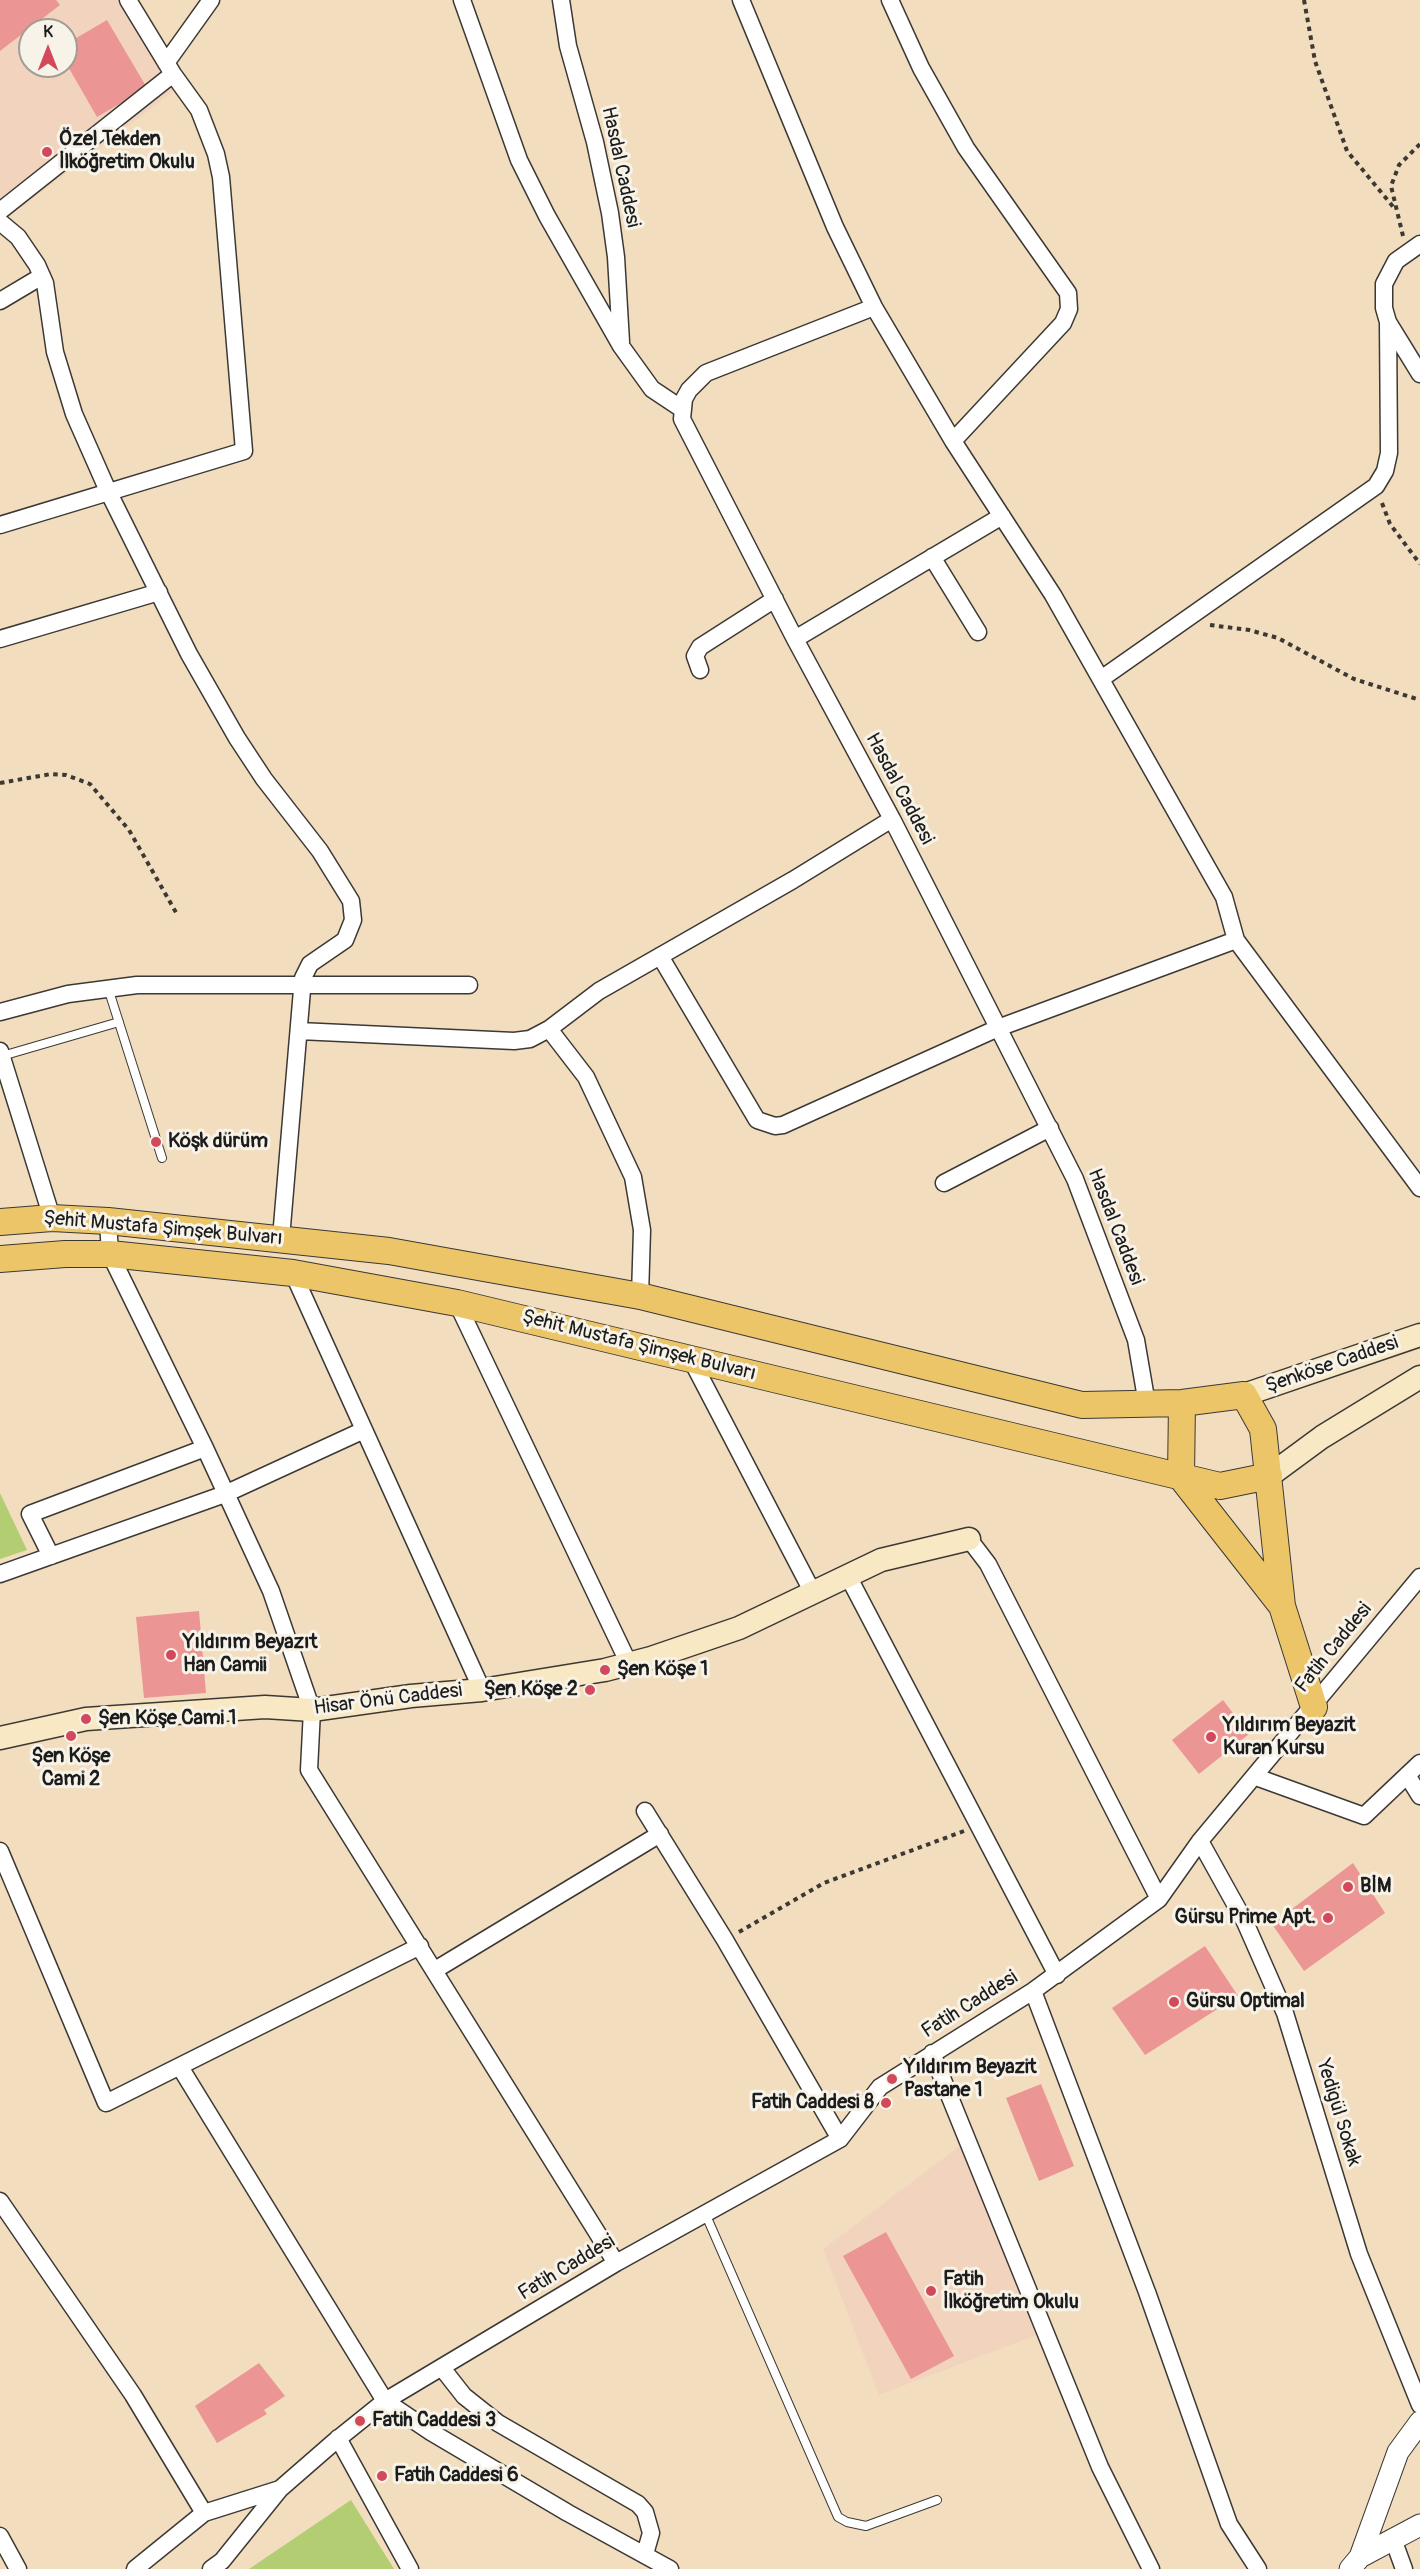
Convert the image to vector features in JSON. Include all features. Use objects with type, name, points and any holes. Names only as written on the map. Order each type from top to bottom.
[{"type":"main road","name":"Şehit Mustafa Şimşek Bulvarı","points":[[0,1222],[52,1218],[108,1221],[389,1251],[640,1296],[1082,1405],[1182,1403],[1244,1395]]},
{"type":"main road","name":"Şehit Mustafa Şimşek Bulvarı","points":[[0,1259],[65,1254],[110,1254],[293,1273],[457,1303],[1220,1486],[1269,1476]]},
{"type":"main road","name":"Şenköse Caddesi","points":[[1244,1395],[1420,1335]]},
{"type":"main road","name":"Şenköse Caddesi","points":[[1269,1476],[1322,1437],[1420,1377]]},
{"type":"main road","points":[[1244,1395],[1263,1429],[1282,1606],[1314,1707]]},
{"type":"main road","points":[[1182,1403],[1181,1477],[1282,1606]]},
{"type":"main road","name":"Hisar Önü Caddesi","points":[[1,1735],[86,1719],[134,1714],[265,1707],[312,1710],[559,1679],[629,1664],[739,1628],[881,1560],[969,1539]]},
{"type":"street","points":[[0,525],[244,451],[221,177],[209,131],[187,91],[128,0]]},
{"type":"street","points":[[0,211],[170,68],[211,0]]},
{"type":"street","points":[[462,0],[519,160],[547,216],[621,346],[652,389],[682,409],[689,390],[706,373],[874,307]]},
{"type":"street","name":"Hasdal Caddesi","points":[[561,0],[568,46],[596,142],[610,213],[616,257],[621,346]]},
{"type":"street","points":[[741,0],[835,227],[874,307],[953,441],[1053,595],[1224,897],[1236,940],[1420,1188]]},
{"type":"street","points":[[890,0],[921,68],[966,148],[1068,293],[1069,309],[1063,323],[953,441]]},
{"type":"street","points":[[0,222],[28,250],[42,276],[49,300],[63,383],[74,414],[108,491],[189,654],[232,730],[264,779],[320,850],[351,901],[353,920],[351,931],[345,940],[310,964],[302,985],[281,1238]]},
{"type":"street","points":[[1101,679],[1363,497],[1381,478],[1389,453],[1388,322],[1384,308],[1384,284],[1391,267],[1413,248]]},
{"type":"street","points":[[0,301],[42,276]]},
{"type":"street","points":[[1388,322],[1420,374]]},
{"type":"street","name":"Hasdal Caddesi","points":[[682,409],[682,419],[795,639],[892,819],[1076,1179],[1136,1340],[1147,1404]]},
{"type":"street","points":[[795,639],[1002,516]]},
{"type":"street","points":[[932,557],[978,632]]},
{"type":"street","points":[[0,639],[159,592]]},
{"type":"street","points":[[700,670],[695,656],[700,647],[775,599]]},
{"type":"street","points":[[299,1031],[514,1041],[530,1039],[549,1029],[599,991],[793,880],[892,819]]},
{"type":"street","points":[[660,956],[757,1120],[767,1125],[783,1125],[998,1028],[1236,940]]},
{"type":"street","points":[[0,1012],[68,994],[108,987],[166,984],[469,985]]},
{"type":"street","points":[[549,1029],[586,1077],[633,1177],[642,1230],[640,1296]]},
{"type":"street","points":[[1,1054],[52,1218]]},
{"type":"street","points":[[944,1183],[1050,1128]]},
{"type":"street","points":[[108,1221],[110,1254],[205,1448],[270,1591],[312,1710],[309,1770],[616,2263]]},
{"type":"street","points":[[293,1273],[482,1690]]},
{"type":"street","points":[[457,1303],[629,1664]]},
{"type":"street","points":[[691,1359],[813,1593]]},
{"type":"street","points":[[0,1574],[225,1494],[364,1430]]},
{"type":"street","points":[[51,1556],[30,1514],[205,1448]]},
{"type":"street","points":[[969,1539],[988,1564],[1159,1899]]},
{"type":"street","points":[[848,1576],[1057,1975]]},
{"type":"street","name":"Fatih Caddesi","points":[[220,2566],[280,2489],[338,2438],[385,2401],[616,2263],[840,2139],[880,2087],[1057,1975],[1159,1899],[1200,1841],[1256,1777],[1420,1577]]},
{"type":"street","points":[[1256,1777],[1364,1816],[1420,1763]]},
{"type":"street","points":[[1407,1775],[1420,1796]]},
{"type":"street","points":[[645,1811],[725,1940],[840,2139]]},
{"type":"street","points":[[435,1970],[660,1834]]},
{"type":"street","name":"Yedigül Sokak","points":[[1200,1841],[1245,1922],[1285,2013],[1359,2254],[1420,2405]]},
{"type":"street","points":[[0,1851],[106,2103],[420,1946]]},
{"type":"street","points":[[1033,1991],[1151,2303],[1229,2524],[1258,2569]]},
{"type":"street","points":[[932,2053],[1100,2467],[1150,2569]]},
{"type":"street","points":[[180,2067],[385,2401],[431,2432],[558,2508],[670,2569]]},
{"type":"street","points":[[0,2201],[133,2395],[204,2513]]},
{"type":"street","points":[[442,2368],[464,2396],[498,2423],[638,2504],[645,2512],[651,2533],[645,2554]]},
{"type":"street","points":[[1355,2563],[1398,2452],[1420,2422]]},
{"type":"street","points":[[338,2438],[410,2569]]},
{"type":"street","name":"Fatih Caddesi","points":[[135,2569],[204,2513],[280,2489]]},
{"type":"street","points":[[1355,2563],[1420,2525]]},
{"type":"street","points":[[0,2536],[18,2569]]},
{"type":"street","points":[[1393,2539],[1404,2569]]},
{"type":"lane","points":[[108,987],[162,1158]]},
{"type":"lane","points":[[1,1054],[119,1022]]},
{"type":"lane","points":[[705,2213],[838,2517],[847,2522],[866,2526],[937,2500]]},
{"type":"path","points":[[1304,0],[1315,61],[1347,151],[1395,209],[1413,248]]},
{"type":"path","points":[[1395,209],[1391,186],[1394,175],[1399,165],[1420,144]]},
{"type":"path","points":[[1381,478],[1382,503],[1390,524],[1420,564]]},
{"type":"path","points":[[1179,625],[1226,626],[1264,634],[1293,645],[1354,679],[1420,700]]},
{"type":"path","points":[[0,783],[51,774],[66,775],[90,784],[129,830],[178,916]]},
{"type":"path","points":[[725,1940],[824,1883],[979,1826]]},
{"type":"shaded area","name":"Özel Tekden İlköğretim Okulu","points":[[0,0],[117,0],[173,92],[7,218],[0,212]]},
{"type":"shaded area","name":"Fatih İlköğretim Okulu","points":[[965,2142],[1039,2334],[879,2395],[823,2249]]},
{"type":"green space","points":[[0,1493],[27,1550],[0,1559]]},
{"type":"green space","points":[[351,2500],[394,2569],[249,2569]]},
{"type":"building","points":[[0,0],[56,0],[60,5],[43,18],[18,18],[18,37],[0,51]]},
{"type":"building","points":[[107,20],[147,88],[97,117],[75,78],[78,78],[78,37]]},
{"type":"building","name":"Yıldırım Beyazıt Han Camii","points":[[199,1611],[206,1693],[144,1698],[136,1617]]},
{"type":"building","name":"Yıldırım Beyazit Kuran Kursu","points":[[1223,1700],[1249,1734],[1199,1774],[1172,1740]]},
{"type":"building","name":"Gürsu Prime Apt.","points":[[1353,1863],[1385,1913],[1304,1971],[1272,1924]]},
{"type":"building","name":"Gürsu Optimal","points":[[1205,1946],[1238,1996],[1145,2055],[1112,2008]]},
{"type":"building","points":[[1041,2084],[1074,2166],[1039,2181],[1006,2098]]},
{"type":"building","points":[[886,2232],[954,2356],[911,2379],[843,2256]]},
{"type":"building","points":[[259,2363],[285,2396],[264,2410],[267,2414],[217,2443],[195,2406]]},
{"type":"place","name":"Özel Tekden İlköğretim Okulu","points":[[47,152]]},
{"type":"place","name":"Köşk dürüm","points":[[156,1142]]},
{"type":"place","name":"Yıldırım Beyazıt Han Camii","points":[[171,1655]]},
{"type":"place","name":"Şen Köşe 1","points":[[605,1670]]},
{"type":"place","name":"Şen Köşe 2","points":[[590,1690]]},
{"type":"place","name":"Şen Köşe Cami 1","points":[[86,1719]]},
{"type":"place","name":"Şen Köşe Cami 2","points":[[71,1736]]},
{"type":"place","name":"Yıldırım Beyazit Kuran Kursu","points":[[1211,1737]]},
{"type":"place","name":"BİM","points":[[1348,1887]]},
{"type":"place","name":"Gürsu Prime Apt.","points":[[1328,1918]]},
{"type":"place","name":"Gürsu Optimal","points":[[1174,2002]]},
{"type":"place","name":"Yıldırım Beyazit Pastane 1","points":[[892,2079]]},
{"type":"place","name":"Fatih Caddesi 8","points":[[886,2103]]},
{"type":"place","name":"Fatih İlköğretim Okulu","points":[[931,2291]]},
{"type":"place","name":"Fatih Caddesi 3","points":[[360,2421]]},
{"type":"place","name":"Fatih Caddesi 6","points":[[382,2476]]}]
